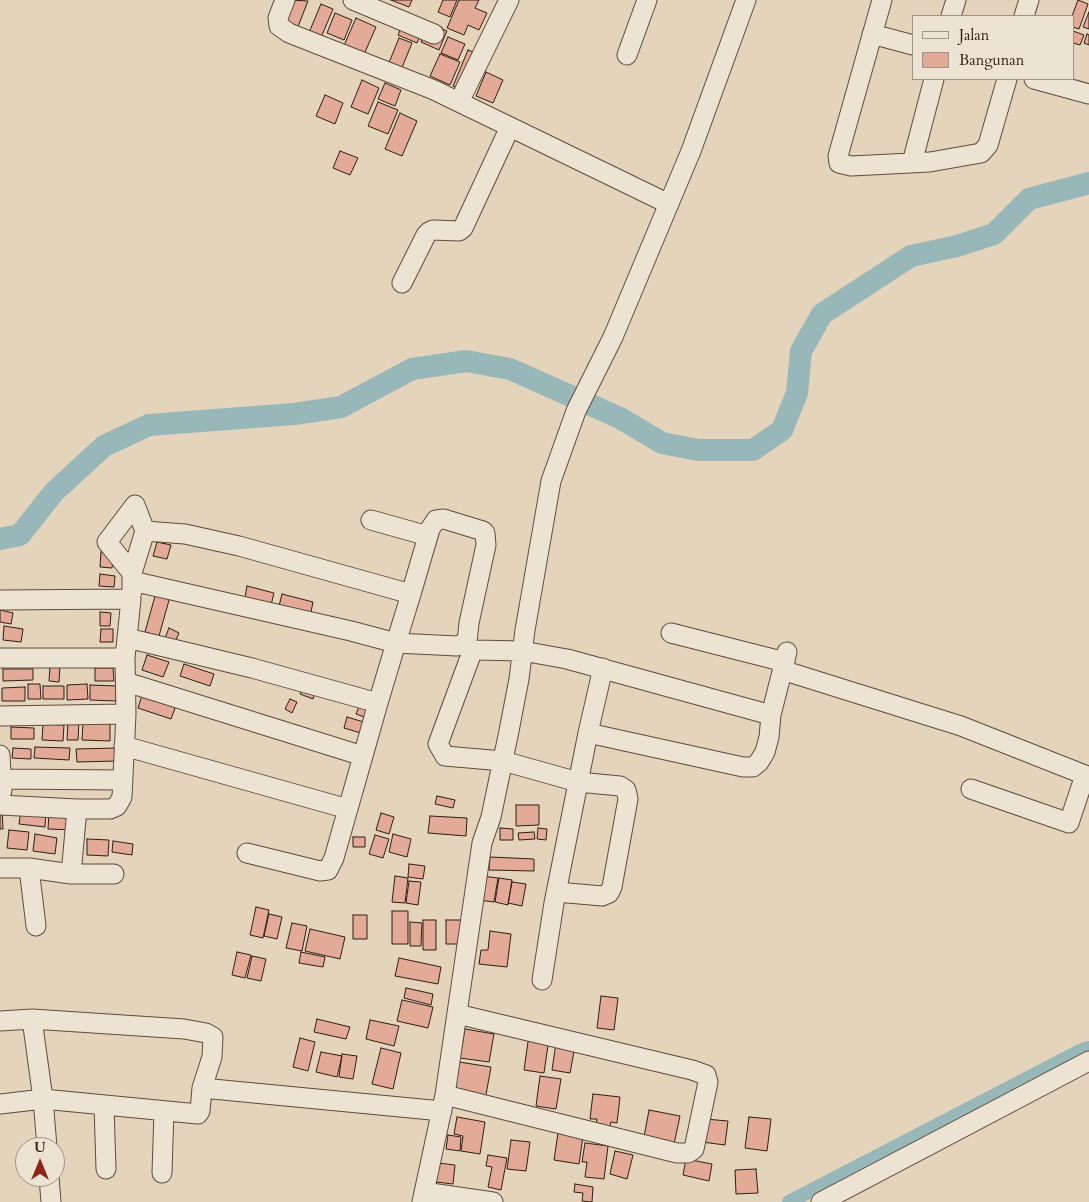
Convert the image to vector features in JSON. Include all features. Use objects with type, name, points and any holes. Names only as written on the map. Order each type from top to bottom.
[{"type":"street","points":[[285,0],[278,18],[279,26],[289,34],[434,90],[669,204]]},
{"type":"street","points":[[353,0],[434,34]]},
{"type":"street","points":[[459,102],[509,0]]},
{"type":"street","points":[[627,55],[648,0]]},
{"type":"street","points":[[493,1202],[423,1197],[444,1103],[482,843],[503,761],[519,678],[551,481],[576,411],[613,337],[691,151],[746,0]]},
{"type":"street","points":[[882,0],[837,159],[839,163],[851,166],[912,163],[981,153],[985,150],[994,126],[1007,80]]},
{"type":"street","points":[[951,15],[956,0]]},
{"type":"street","points":[[1024,15],[1029,0]]},
{"type":"street","points":[[872,34],[912,46]]},
{"type":"street","points":[[912,163],[934,80]]},
{"type":"street","points":[[1038,80],[1089,94]]},
{"type":"street","points":[[402,284],[429,232],[433,230],[459,231],[463,228],[510,127]]},
{"type":"street","points":[[0,755],[2,779],[1,805],[76,809],[110,809],[117,806],[122,797],[126,714],[125,658],[132,584],[144,531],[135,505],[107,542],[132,584]]},
{"type":"street","points":[[0,600],[132,584],[341,629],[396,643],[457,646],[467,642],[469,623],[486,545],[485,533],[444,519],[436,520],[430,529],[411,594],[396,643],[378,702],[334,858],[328,870],[320,871],[248,853]]},
{"type":"street","points":[[371,520],[428,536]]},
{"type":"street","points":[[144,531],[185,534],[239,546],[411,594]]},
{"type":"street","points":[[671,633],[785,662],[961,726],[1085,774],[1069,823],[971,789]]},
{"type":"street","points":[[127,638],[252,668],[378,702]]},
{"type":"street","points":[[557,892],[602,896],[610,893],[628,799],[626,790],[620,786],[578,782],[503,761],[445,756],[438,744],[474,650],[522,651],[568,659],[771,715]]},
{"type":"street","points":[[0,658],[125,658]]},
{"type":"street","points":[[588,733],[743,767],[753,767],[759,762],[765,752],[769,737],[771,715],[785,662]]},
{"type":"street","points":[[542,980],[578,782],[603,668]]},
{"type":"street","points":[[126,682],[363,756]]},
{"type":"street","points":[[0,716],[126,714]]},
{"type":"street","points":[[124,746],[348,809]]},
{"type":"street","points":[[2,779],[122,780]]},
{"type":"street","points":[[71,874],[76,809]]},
{"type":"street","points":[[0,868],[29,868],[71,874],[114,874]]},
{"type":"street","points":[[29,868],[36,926]]},
{"type":"street","points":[[202,1088],[444,1103],[677,1153],[688,1153],[694,1149],[708,1082],[706,1075],[692,1070],[457,1014]]},
{"type":"street","points":[[0,1021],[32,1019],[184,1029],[206,1033],[213,1037],[212,1057],[202,1088],[200,1111],[198,1114],[43,1099],[0,1104]]},
{"type":"street","points":[[32,1019],[46,1137]]},
{"type":"street","points":[[821,1202],[1089,1061]]},
{"type":"street","points":[[104,1105],[106,1169]]},
{"type":"street","points":[[162,1173],[164,1111]]},
{"type":"street","points":[[50,1187],[52,1202]]},
{"type":"building","points":[[291,0],[308,1],[297,29],[282,22]]},
{"type":"building","points":[[391,0],[412,0],[409,7]]},
{"type":"building","points":[[443,0],[457,0],[450,17],[438,12]]},
{"type":"building","points":[[459,0],[479,0],[475,8],[487,13],[479,30],[468,25],[464,35],[447,28]]},
{"type":"building","points":[[1078,0],[1088,4],[1079,29],[1074,27],[1074,15],[1072,15]]},
{"type":"building","points":[[321,4],[333,9],[320,40],[308,35]]},
{"type":"building","points":[[1089,12],[1089,29],[1083,27]]},
{"type":"building","points":[[335,13],[352,20],[344,40],[327,33]]},
{"type":"building","points":[[407,14],[426,22],[417,43],[398,35]]},
{"type":"building","points":[[356,18],[376,27],[362,59],[342,50]]},
{"type":"building","points":[[429,23],[447,31],[439,50],[421,42]]},
{"type":"building","points":[[1074,31],[1084,35],[1080,45],[1074,43]]},
{"type":"building","points":[[1087,34],[1089,35],[1089,45],[1084,43]]},
{"type":"building","points":[[448,37],[465,44],[458,60],[441,53]]},
{"type":"building","points":[[399,38],[412,43],[401,70],[388,65]]},
{"type":"building","points":[[468,50],[478,54],[462,90],[453,86]]},
{"type":"building","points":[[440,54],[460,62],[450,85],[430,76]]},
{"type":"building","points":[[486,72],[503,80],[493,103],[476,96]]},
{"type":"building","points":[[362,80],[379,88],[368,114],[351,107]]},
{"type":"building","points":[[385,83],[401,90],[395,106],[378,99]]},
{"type":"building","points":[[325,95],[343,103],[335,124],[316,116]]},
{"type":"building","points":[[378,102],[398,110],[388,134],[368,126]]},
{"type":"building","points":[[400,113],[417,121],[402,156],[385,149]]},
{"type":"building","points":[[340,151],[358,158],[350,175],[333,168]]},
{"type":"building","points":[[157,542],[171,545],[167,559],[153,556]]},
{"type":"building","points":[[101,552],[114,553],[112,568],[100,567]]},
{"type":"building","points":[[100,574],[115,576],[114,587],[99,586]]},
{"type":"building","points":[[247,586],[274,593],[270,609],[244,603]]},
{"type":"building","points":[[157,589],[171,593],[159,636],[145,632]]},
{"type":"building","points":[[282,594],[313,602],[310,617],[278,610]]},
{"type":"building","points":[[0,610],[13,613],[11,624],[0,622]]},
{"type":"building","points":[[100,612],[111,613],[110,626],[100,626]]},
{"type":"building","points":[[4,626],[23,629],[21,642],[3,640]]},
{"type":"building","points":[[169,628],[179,633],[173,647],[163,643]]},
{"type":"building","points":[[101,629],[113,629],[113,642],[100,642]]},
{"type":"building","points":[[147,655],[169,662],[163,677],[142,670]]},
{"type":"building","points":[[184,664],[214,674],[210,686],[180,676]]},
{"type":"building","points":[[50,666],[60,667],[59,682],[49,681]]},
{"type":"building","points":[[95,668],[113,668],[114,681],[95,681]]},
{"type":"building","points":[[3,669],[33,669],[33,680],[3,681]]},
{"type":"building","points":[[304,683],[317,687],[313,699],[300,694]]},
{"type":"building","points":[[28,684],[40,684],[41,699],[28,699]]},
{"type":"building","points":[[87,684],[88,699],[67,700],[67,685]]},
{"type":"building","points":[[90,685],[117,686],[116,701],[90,700]]},
{"type":"building","points":[[43,686],[64,686],[64,699],[43,699]]},
{"type":"building","points":[[25,687],[25,701],[2,701],[2,688]]},
{"type":"building","points":[[143,692],[177,703],[171,719],[138,708]]},
{"type":"building","points":[[290,699],[297,702],[292,713],[285,709]]},
{"type":"building","points":[[362,699],[372,703],[367,718],[356,714]]},
{"type":"building","points":[[347,717],[367,723],[364,734],[344,728]]},
{"type":"building","points":[[68,720],[79,720],[78,740],[67,740]]},
{"type":"building","points":[[83,722],[110,723],[110,741],[82,740]]},
{"type":"building","points":[[43,724],[64,725],[63,741],[42,740]]},
{"type":"building","points":[[11,727],[34,728],[34,739],[11,739]]},
{"type":"building","points":[[35,747],[70,748],[69,760],[34,758]]},
{"type":"building","points":[[13,748],[31,749],[31,759],[12,758]]},
{"type":"building","points":[[117,748],[117,761],[77,762],[76,749]]},
{"type":"building","points":[[437,796],[455,800],[453,808],[435,804]]},
{"type":"building","points":[[516,805],[539,805],[539,825],[516,826]]},
{"type":"building","points":[[0,810],[2,810],[3,829],[0,829]]},
{"type":"building","points":[[21,810],[46,812],[45,827],[19,824]]},
{"type":"building","points":[[49,813],[75,814],[75,830],[48,829]]},
{"type":"building","points":[[381,813],[394,817],[389,834],[376,830]]},
{"type":"building","points":[[430,816],[467,818],[466,836],[428,833]]},
{"type":"building","points":[[500,828],[513,829],[513,840],[500,840]]},
{"type":"building","points":[[538,828],[547,829],[546,840],[537,839]]},
{"type":"building","points":[[9,830],[29,832],[27,850],[7,848]]},
{"type":"building","points":[[534,832],[535,839],[519,840],[518,833]]},
{"type":"building","points":[[35,834],[57,838],[55,854],[33,851]]},
{"type":"building","points":[[393,834],[411,839],[407,857],[389,852]]},
{"type":"building","points":[[375,835],[389,839],[383,858],[369,854]]},
{"type":"building","points":[[353,837],[365,837],[365,847],[353,847]]},
{"type":"building","points":[[87,839],[109,840],[108,856],[87,855]]},
{"type":"building","points":[[113,841],[133,844],[132,855],[112,852]]},
{"type":"building","points":[[490,857],[534,859],[534,871],[489,870]]},
{"type":"building","points":[[409,864],[425,866],[423,879],[408,877]]},
{"type":"building","points":[[395,876],[408,878],[405,903],[392,902]]},
{"type":"building","points":[[482,876],[498,878],[494,902],[478,900]]},
{"type":"building","points":[[499,878],[512,880],[508,905],[495,902]]},
{"type":"building","points":[[409,881],[421,882],[418,905],[406,903]]},
{"type":"building","points":[[512,882],[526,884],[522,906],[508,903]]},
{"type":"building","points":[[256,907],[269,910],[263,938],[250,935]]},
{"type":"building","points":[[392,911],[408,911],[408,944],[392,944]]},
{"type":"building","points":[[269,914],[282,917],[277,939],[264,936]]},
{"type":"building","points":[[353,915],[367,915],[367,939],[353,939]]},
{"type":"building","points":[[423,920],[436,920],[436,950],[423,950]]},
{"type":"building","points":[[446,920],[461,920],[461,944],[446,944]]},
{"type":"building","points":[[410,922],[422,923],[421,946],[410,946]]},
{"type":"building","points":[[292,923],[307,926],[302,951],[286,948]]},
{"type":"building","points":[[310,929],[345,937],[340,959],[305,951]]},
{"type":"building","points":[[490,931],[511,934],[507,967],[479,964],[481,950],[488,950]]},
{"type":"building","points":[[237,952],[251,955],[245,978],[232,975]]},
{"type":"building","points":[[301,952],[325,957],[323,967],[299,963]]},
{"type":"building","points":[[252,956],[266,959],[261,981],[247,978]]},
{"type":"building","points":[[399,958],[441,967],[438,984],[395,976]]},
{"type":"building","points":[[406,988],[433,994],[431,1005],[404,998]]},
{"type":"building","points":[[601,996],[618,998],[614,1030],[597,1028]]},
{"type":"building","points":[[402,1000],[433,1007],[428,1028],[397,1021]]},
{"type":"building","points":[[317,1019],[350,1027],[346,1039],[314,1032]]},
{"type":"building","points":[[370,1020],[399,1026],[394,1046],[366,1039]]},
{"type":"building","points":[[465,1029],[494,1034],[489,1062],[460,1058]]},
{"type":"building","points":[[529,1035],[549,1038],[544,1073],[524,1070]]},
{"type":"building","points":[[300,1038],[315,1042],[308,1071],[293,1067]]},
{"type":"building","points":[[556,1043],[575,1046],[570,1073],[552,1070]]},
{"type":"building","points":[[381,1048],[401,1053],[393,1089],[372,1084]]},
{"type":"building","points":[[321,1052],[342,1056],[337,1077],[316,1072]]},
{"type":"building","points":[[342,1054],[357,1056],[353,1079],[339,1077]]},
{"type":"building","points":[[453,1061],[491,1067],[485,1100],[447,1094]]},
{"type":"building","points":[[540,1076],[561,1079],[556,1109],[536,1106]]},
{"type":"building","points":[[593,1094],[620,1097],[617,1123],[611,1122],[610,1126],[596,1125],[597,1119],[590,1119]]},
{"type":"building","points":[[649,1110],[680,1116],[674,1144],[644,1137]]},
{"type":"building","points":[[457,1117],[485,1122],[480,1154],[461,1151],[463,1136],[454,1134]]},
{"type":"building","points":[[749,1117],[771,1119],[767,1151],[745,1148]]},
{"type":"building","points":[[705,1119],[728,1121],[725,1145],[702,1142]]},
{"type":"building","points":[[558,1133],[583,1136],[579,1164],[554,1160]]},
{"type":"building","points":[[448,1135],[461,1137],[460,1151],[446,1149]]},
{"type":"building","points":[[511,1140],[530,1142],[526,1171],[507,1169]]},
{"type":"building","points":[[585,1143],[608,1146],[604,1179],[585,1177],[587,1162],[582,1162]]},
{"type":"building","points":[[615,1151],[633,1155],[627,1179],[610,1174]]},
{"type":"building","points":[[488,1155],[507,1158],[501,1190],[488,1187],[492,1167],[486,1166]]},
{"type":"building","points":[[686,1159],[712,1164],[709,1181],[683,1175]]},
{"type":"building","points":[[438,1163],[455,1165],[453,1184],[436,1182]]},
{"type":"building","points":[[756,1169],[758,1193],[736,1194],[735,1170]]},
{"type":"building","points":[[575,1184],[593,1187],[592,1202],[582,1201],[583,1193],[574,1192]]},
{"type":"waterway","points":[[0,539],[20,535],[54,492],[104,446],[149,425],[294,414],[341,407],[412,369],[466,361],[510,369],[620,418],[662,443],[698,450],[753,450],[782,430],[797,393],[801,351],[822,314],[911,256],[957,246],[994,234],[1029,199],[1089,183]]},
{"type":"waterway","points":[[789,1202],[1089,1048]]}]
